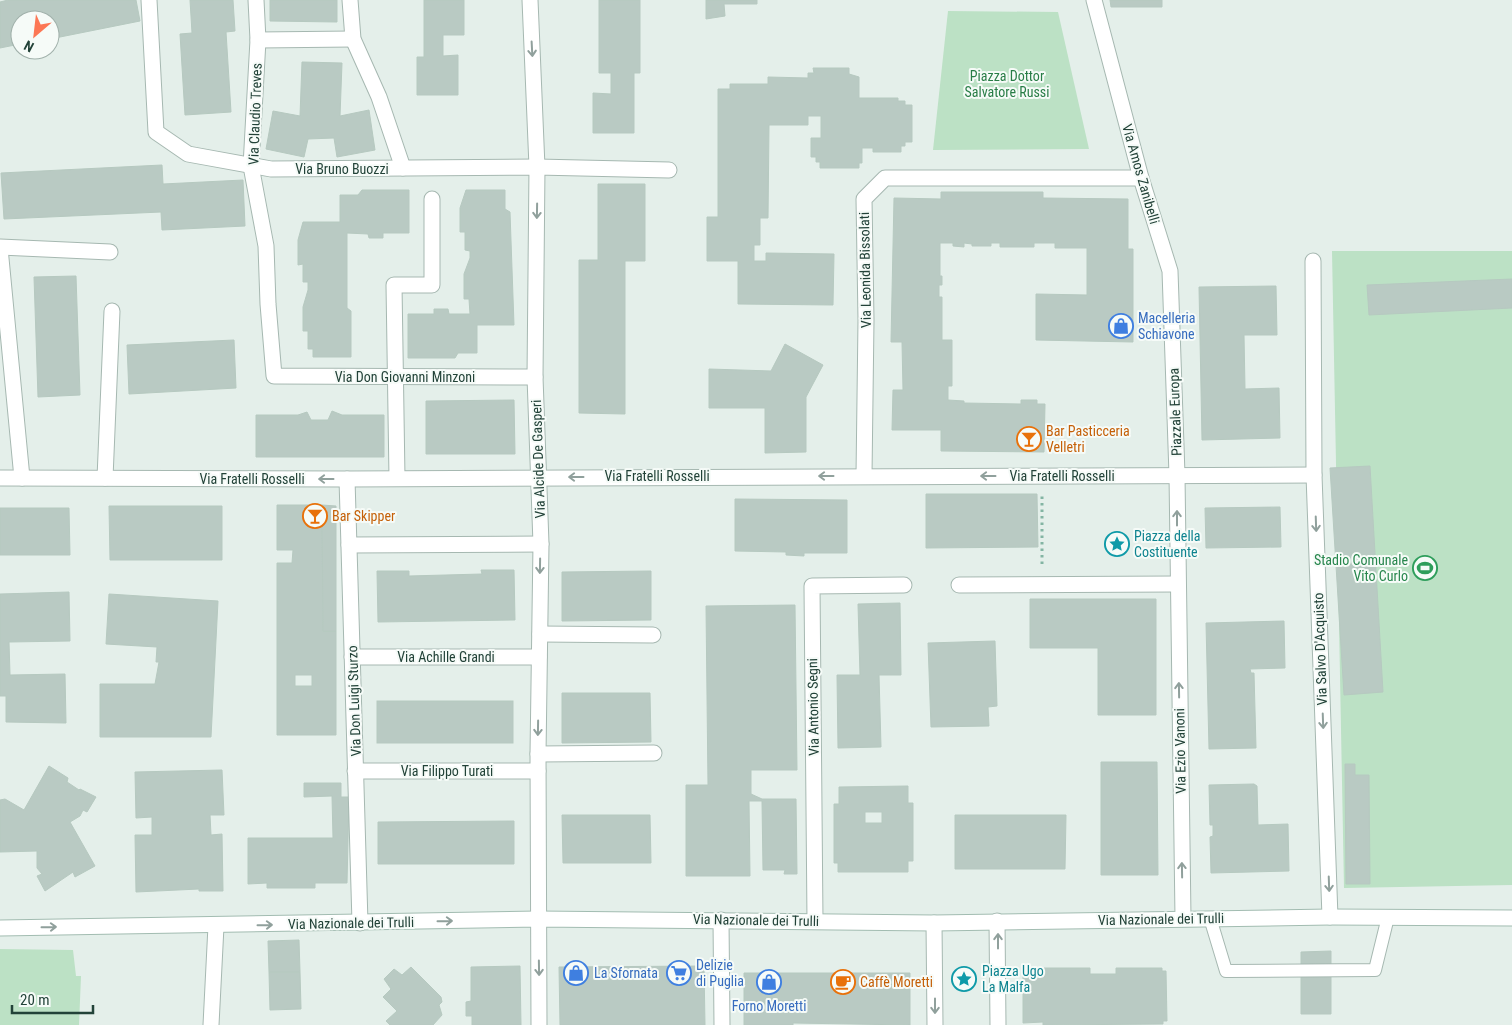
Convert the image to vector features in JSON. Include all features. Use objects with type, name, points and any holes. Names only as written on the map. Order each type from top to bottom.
[{"type":"street","name":"Via Bruno Buozzi","points":[[149,0],[156,132],[188,154],[271,169],[537,167],[669,170]]},
{"type":"street","name":"Via Claudio Treves","points":[[256,0],[258,40],[251,166],[266,246],[268,304],[274,376]]},
{"type":"street","points":[[350,0],[353,39],[379,97],[403,168]]},
{"type":"street","name":"Via Alcide De Gasperi","points":[[530,0],[537,167],[535,377],[541,544],[538,754],[539,1025]]},
{"type":"street","name":"Via Amos Zanibelli","points":[[1094,0],[1141,178],[1170,271],[1173,349]]},
{"type":"street","points":[[258,40],[353,39]]},
{"type":"street","name":"Via Leonida Bissolati","points":[[864,476],[866,320],[864,199],[885,178],[1141,178]]},
{"type":"street","points":[[397,478],[394,285],[432,286],[432,199]]},
{"type":"street","points":[[22,478],[0,247],[110,252]]},
{"type":"street","name":"Via Salvo D'Acquisto","points":[[1313,261],[1314,475],[1330,917]]},
{"type":"street","points":[[105,478],[112,311]]},
{"type":"street","name":"Piazzale Europa","points":[[1173,349],[1177,475]]},
{"type":"street","name":"Via Don Giovanni Minzoni","points":[[274,376],[535,377]]},
{"type":"street","points":[[959,586],[1177,584],[1177,475]]},
{"type":"street","name":"Via Fratelli Rosselli","points":[[0,478],[347,479],[1314,475]]},
{"type":"street","name":"Via Don Luigi Sturzo","points":[[347,479],[360,923]]},
{"type":"street","points":[[349,545],[541,544]]},
{"type":"street","name":"Via Ezio Vanoni","points":[[1177,584],[1183,918]]},
{"type":"street","name":"Via Antonio Segni","points":[[815,921],[812,586],[904,585]]},
{"type":"street","points":[[540,634],[653,635]]},
{"type":"street","name":"Via Achille Grandi","points":[[352,656],[539,657]]},
{"type":"street","points":[[538,754],[654,753]]},
{"type":"street","name":"Via Filippo Turati","points":[[356,771],[538,771]]},
{"type":"street","name":"Via Nazionale dei Trulli","points":[[0,928],[216,926],[538,919],[934,922],[1183,918],[1512,918]]},
{"type":"street","points":[[721,920],[722,1025]]},
{"type":"street","points":[[998,921],[998,1025]]},
{"type":"street","points":[[934,922],[935,1025]]},
{"type":"street","points":[[211,1025],[216,926]]},
{"type":"lane","points":[[1210,918],[1226,971],[1375,970],[1388,917]]},
{"type":"path","points":[[1042,476],[1042,585]]},
{"type":"green space","name":"Piazza Dottor Salvatore Russi","points":[[948,11],[1058,12],[1089,149],[933,150]]},
{"type":"green space","name":"Stadio Comunale Vito Curlo","points":[[1332,251],[1512,251],[1512,885],[1344,888]]},
{"type":"green space","points":[[0,949],[73,950],[76,976],[81,976],[79,1025],[0,1025]]},
{"type":"building","points":[[8,0],[136,0],[140,21],[60,37],[60,10],[10,10],[10,46],[0,48],[0,2]]},
{"type":"building","points":[[190,0],[233,0],[235,31],[226,32],[231,112],[185,115],[180,34],[192,33]]},
{"type":"building","points":[[270,0],[337,0],[337,22],[270,21]]},
{"type":"building","points":[[424,0],[464,0],[464,35],[443,35],[443,56],[458,55],[458,95],[417,95],[417,57],[424,57]]},
{"type":"building","points":[[599,0],[640,0],[640,73],[634,73],[634,133],[593,133],[593,93],[611,94],[611,73],[599,73]]},
{"type":"building","points":[[706,0],[757,0],[757,4],[724,4],[725,16],[706,19]]},
{"type":"building","points":[[1110,0],[1162,0],[1162,7],[1111,7]]},
{"type":"building","points":[[302,62],[342,63],[340,116],[369,110],[375,150],[337,157],[334,138],[308,139],[304,157],[266,149],[273,111],[300,116]]},
{"type":"building","points":[[813,68],[849,68],[849,74],[859,77],[859,98],[898,98],[898,101],[905,101],[905,105],[912,105],[912,142],[905,142],[905,146],[901,146],[901,152],[873,152],[873,148],[862,148],[862,163],[859,163],[859,168],[820,168],[820,162],[816,162],[816,157],[811,157],[811,138],[821,138],[821,116],[808,116],[808,125],[769,125],[768,218],[760,218],[760,245],[754,245],[754,261],[766,261],[766,253],[834,254],[833,305],[738,304],[738,261],[707,261],[707,217],[718,217],[718,89],[730,89],[730,84],[768,84],[768,77],[808,78],[808,73],[814,73]]},
{"type":"building","points":[[162,165],[163,184],[243,180],[245,226],[162,230],[161,212],[4,219],[1,173]]},
{"type":"building","points":[[598,184],[645,184],[645,261],[625,261],[625,414],[579,413],[579,260],[598,260]]},
{"type":"building","points":[[362,190],[409,190],[409,233],[383,233],[383,238],[369,238],[368,234],[347,233],[347,308],[351,311],[351,357],[313,357],[313,349],[308,349],[308,331],[303,331],[303,307],[308,290],[308,282],[303,282],[303,264],[298,265],[298,240],[303,222],[340,222],[340,195],[358,195]]},
{"type":"building","points":[[466,190],[505,190],[505,209],[510,212],[514,325],[477,325],[477,353],[458,353],[455,358],[408,358],[408,314],[434,314],[434,309],[448,309],[449,314],[470,314],[469,299],[464,299],[464,274],[470,258],[470,251],[465,250],[465,232],[460,232],[460,208]]},
{"type":"building","points":[[941,192],[1043,192],[1043,198],[1128,199],[1128,249],[1133,249],[1133,342],[1036,340],[1036,294],[1087,295],[1087,248],[1055,248],[1055,243],[1034,243],[1034,247],[1000,247],[1000,243],[991,243],[991,246],[972,246],[972,244],[964,243],[964,247],[953,246],[953,243],[940,243],[940,276],[942,276],[942,285],[939,285],[939,297],[942,297],[942,340],[952,340],[952,386],[948,386],[948,400],[964,401],[964,403],[1021,404],[1021,400],[1037,400],[1037,404],[1045,404],[1044,452],[941,451],[941,430],[892,430],[893,390],[903,390],[902,342],[891,342],[894,198],[941,199]]},
{"type":"building","points":[[76,276],[80,395],[38,397],[34,277]]},
{"type":"building","points":[[1512,279],[1512,308],[1369,315],[1367,285]]},
{"type":"building","points":[[1276,286],[1277,335],[1244,335],[1245,389],[1279,388],[1280,438],[1202,440],[1199,287]]},
{"type":"building","points":[[234,340],[236,388],[129,394],[127,345]]},
{"type":"building","points":[[785,344],[823,365],[806,397],[806,452],[765,453],[765,408],[709,408],[709,369],[771,371]]},
{"type":"building","points":[[514,400],[515,454],[426,454],[426,401]]},
{"type":"building","points":[[332,411],[342,415],[384,415],[384,457],[256,457],[256,415],[298,415],[307,412],[311,420],[328,420]]},
{"type":"building","points":[[1370,466],[1383,692],[1344,695],[1330,468]]},
{"type":"building","points":[[926,494],[1037,494],[1038,547],[926,548]]},
{"type":"building","points":[[735,499],[847,500],[847,553],[804,553],[804,556],[786,555],[786,552],[735,551]]},
{"type":"building","points":[[277,505],[322,505],[323,631],[336,631],[336,735],[277,735],[277,563],[292,563],[293,550],[277,550]],"holes":[[[295,675],[312,675],[312,686],[295,686]]]},
{"type":"building","points":[[322,505],[336,506],[336,631],[323,631]]},
{"type":"building","points":[[109,506],[222,506],[222,560],[110,560]]},
{"type":"building","points":[[1280,507],[1281,547],[1206,548],[1205,508]]},
{"type":"building","points":[[0,508],[69,508],[70,555],[0,555]]},
{"type":"building","points":[[481,570],[514,570],[515,620],[378,622],[377,571],[409,571],[409,576],[482,574]]},
{"type":"building","points":[[651,571],[651,620],[562,621],[562,572]]},
{"type":"building","points":[[69,592],[70,641],[9,642],[10,675],[65,674],[66,723],[6,722],[6,696],[0,696],[0,594]]},
{"type":"building","points":[[109,594],[218,601],[211,737],[100,737],[100,684],[155,684],[159,662],[156,662],[157,647],[106,644]]},
{"type":"building","points":[[1030,599],[1156,599],[1156,715],[1098,715],[1098,648],[1030,648]]},
{"type":"building","points":[[900,603],[901,675],[879,675],[881,747],[838,748],[837,675],[860,675],[858,604]]},
{"type":"building","points":[[795,605],[797,770],[751,770],[751,794],[762,799],[796,799],[797,874],[784,874],[785,870],[763,870],[762,801],[749,801],[750,876],[686,876],[686,785],[708,785],[706,606]]},
{"type":"building","points":[[1284,621],[1285,668],[1250,669],[1251,673],[1254,673],[1256,748],[1209,749],[1206,623]]},
{"type":"building","points":[[995,641],[997,706],[988,707],[989,726],[931,727],[928,643]]},
{"type":"building","points":[[562,693],[650,693],[651,742],[562,743]]},
{"type":"building","points":[[377,701],[513,701],[513,743],[377,743]]},
{"type":"building","points":[[1101,762],[1157,762],[1158,875],[1101,875]]},
{"type":"building","points":[[1345,764],[1355,764],[1355,775],[1369,775],[1370,884],[1346,884]]},
{"type":"building","points":[[49,766],[68,778],[67,782],[79,790],[96,797],[87,812],[83,810],[80,816],[70,822],[95,866],[75,877],[73,872],[45,891],[37,876],[42,874],[37,868],[37,851],[0,852],[0,800],[5,799],[24,810]]},
{"type":"building","points":[[222,770],[224,815],[210,815],[211,835],[222,834],[223,891],[199,891],[199,889],[136,892],[135,835],[152,835],[152,817],[136,818],[135,772]]},
{"type":"building","points":[[304,783],[341,783],[341,797],[349,797],[347,883],[315,883],[315,888],[267,888],[267,883],[248,884],[248,838],[333,838],[332,796],[304,797]]},
{"type":"building","points":[[1254,784],[1257,786],[1258,825],[1288,824],[1289,871],[1211,873],[1210,837],[1213,836],[1213,825],[1210,825],[1209,785]]},
{"type":"building","points":[[908,786],[908,803],[913,803],[913,861],[908,861],[908,872],[838,872],[838,863],[834,863],[834,804],[839,804],[839,787]],"holes":[[[865,812],[882,812],[882,823],[865,823]]]},
{"type":"building","points":[[562,815],[650,815],[651,863],[563,863]]},
{"type":"building","points":[[955,815],[1066,815],[1065,869],[955,869]]},
{"type":"building","points":[[514,821],[514,864],[378,864],[378,822]]},
{"type":"building","points":[[299,940],[300,972],[269,972],[268,941]]},
{"type":"building","points":[[1331,951],[1331,1014],[1301,1014],[1301,952]]},
{"type":"building","points":[[520,966],[521,1025],[472,1025],[472,1016],[466,1016],[466,1002],[471,1001],[471,967]]},
{"type":"building","points":[[704,966],[705,1025],[560,1025],[559,967]]},
{"type":"building","points":[[411,967],[441,997],[442,1002],[439,1005],[442,1015],[433,1025],[390,1025],[386,1021],[397,1011],[383,997],[391,989],[384,979],[394,969],[402,975]]},
{"type":"building","points":[[1044,968],[1090,968],[1090,974],[1116,974],[1116,968],[1162,968],[1162,971],[1166,971],[1167,1021],[1163,1021],[1163,1024],[1043,1025],[1043,1022],[1023,1023],[1023,973],[1044,973]]},
{"type":"building","points":[[269,972],[300,972],[301,1009],[270,1010]]},
{"type":"building","points":[[744,973],[910,973],[910,1025],[793,1023],[793,1025],[744,1025]]},
{"type":"place","name":"Macelleria Schiavone","points":[[1121,326]]},
{"type":"place","name":"Bar Pasticceria Velletri","points":[[1029,439]]},
{"type":"place","name":"Bar Skipper","points":[[315,516]]},
{"type":"place","name":"Piazza della Costituente","points":[[1117,544]]},
{"type":"place","name":"Stadio Comunale Vito Curlo","points":[[1425,568]]},
{"type":"place","name":"La Sfornata","points":[[576,973]]},
{"type":"place","name":"Delizie di Puglia","points":[[679,973]]},
{"type":"place","name":"Piazza Ugo La Malfa","points":[[964,979]]},
{"type":"place","name":"Forno Moretti","points":[[769,982]]},
{"type":"place","name":"Caffè Moretti","points":[[843,982]]}]
